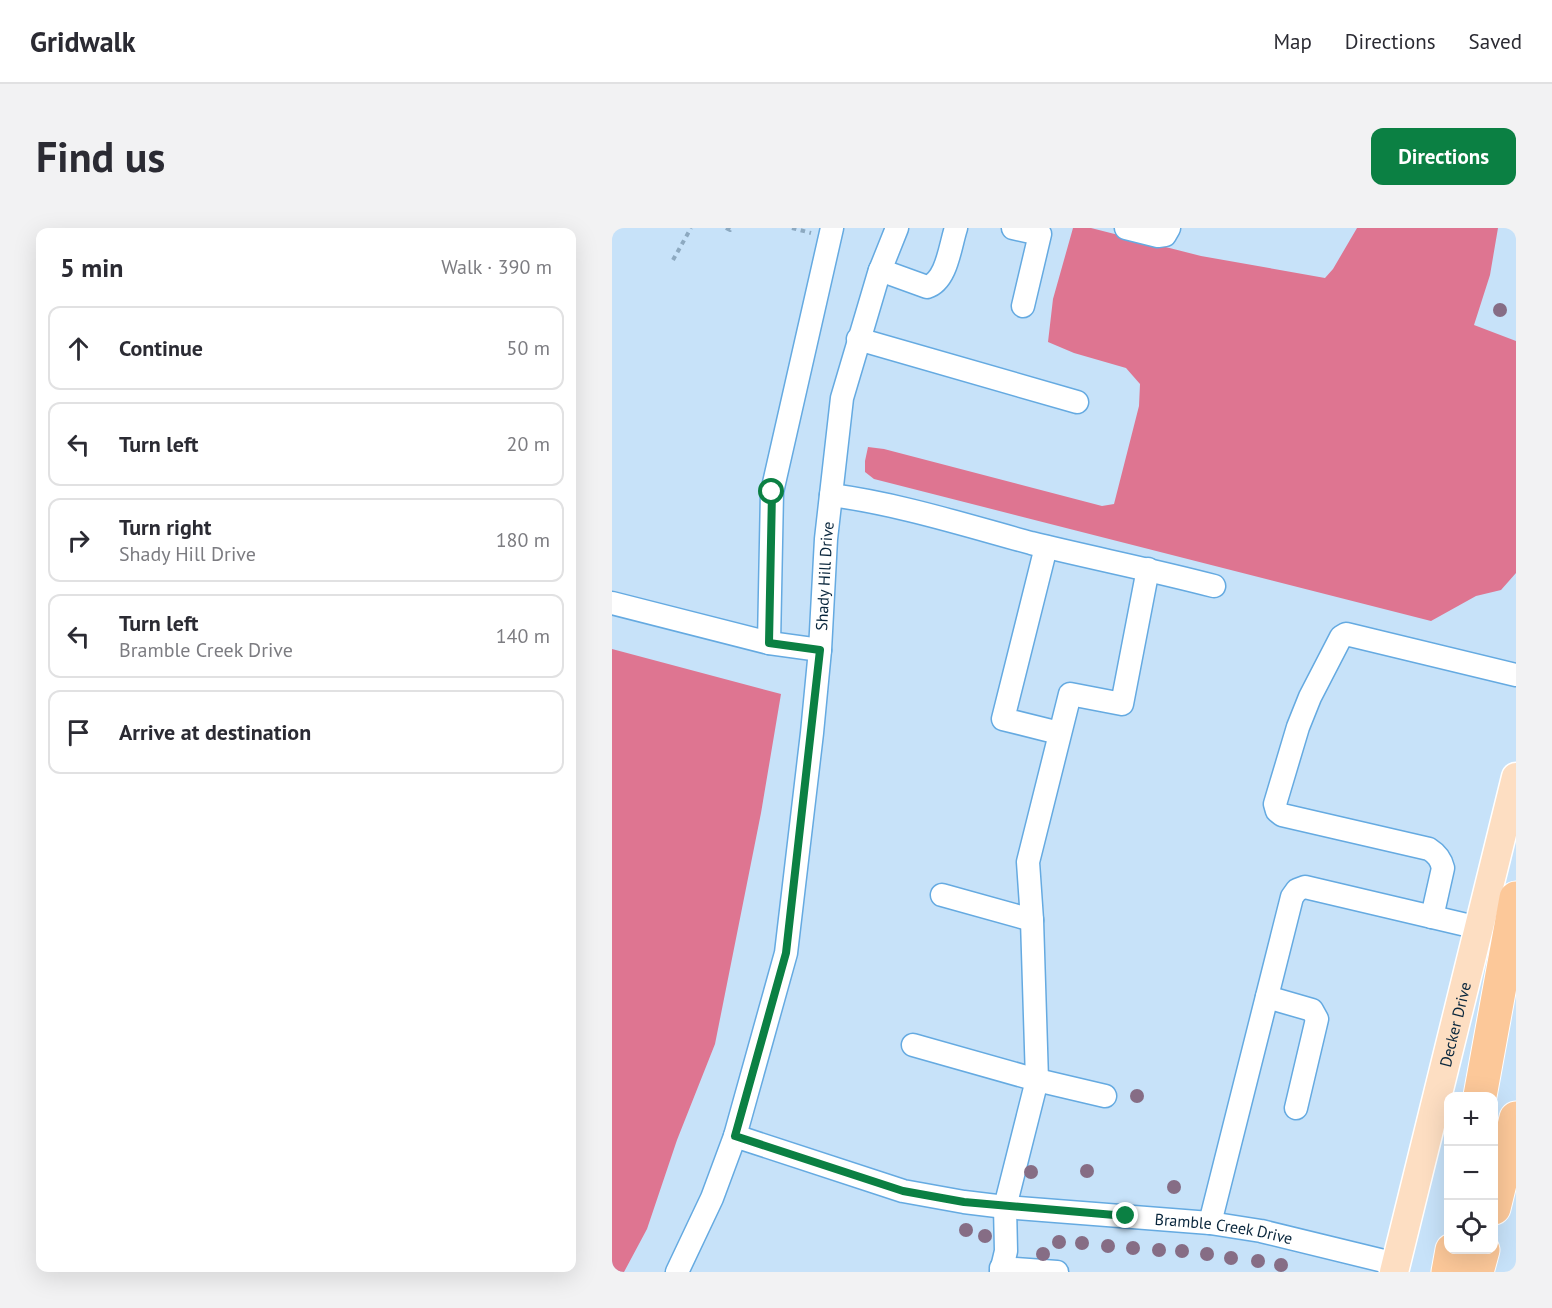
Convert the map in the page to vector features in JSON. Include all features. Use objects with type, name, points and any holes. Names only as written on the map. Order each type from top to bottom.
[{"type":"highway","points":[[1481,1092],[1516,898]]},
{"type":"highway","points":[[1496,1200],[1516,1118]]},
{"type":"highway","points":[[1448,1272],[1451,1254]]},
{"type":"highway","points":[[1477,1272],[1482,1254]]},
{"type":"main road","name":"Decker Drive","points":[[1395,1268],[1516,777]]},
{"type":"street","points":[[769,643],[772,492],[832,228]]},
{"type":"street","name":"Shady Hill Drive","points":[[676,1272],[712,1198],[735,1136],[786,953],[820,650],[831,495],[842,398],[880,270],[897,228]]},
{"type":"street","points":[[880,270],[927,287],[935,285],[942,277],[956,228]]},
{"type":"street","points":[[1013,228],[1040,234],[1023,306]]},
{"type":"street","points":[[1126,228],[1158,236],[1165,235],[1169,228]]},
{"type":"street","points":[[858,339],[1077,402]]},
{"type":"street","points":[[831,495],[863,499],[1046,547],[1214,586]]},
{"type":"street","points":[[1046,547],[1003,719],[1059,733]]},
{"type":"street","points":[[1057,1272],[1001,1270],[1006,1251],[1005,1207],[1037,1080],[1028,862],[1070,694],[1122,704],[1148,569]]},
{"type":"street","points":[[612,603],[769,643],[820,650]]},
{"type":"street","points":[[1432,917],[1443,868],[1436,853],[1429,849],[1282,815],[1277,811],[1275,804],[1298,727],[1310,697],[1341,637],[1346,634],[1516,675]]},
{"type":"street","points":[[1210,1223],[1292,897],[1297,890],[1305,887],[1479,928]]},
{"type":"street","points":[[942,895],[1032,920]]},
{"type":"street","points":[[1266,997],[1312,1010],[1317,1019],[1296,1108]]},
{"type":"street","points":[[913,1045],[1037,1080],[1105,1096]]},
{"type":"street","name":"Bramble Creek Drive","points":[[735,1136],[903,1191],[1005,1207],[1210,1223],[1260,1231],[1395,1268]]},
{"type":"path","points":[[673,260],[691,228]]},
{"type":"path","points":[[726,228],[730,230],[731,228]]},
{"type":"shaded area","points":[[1073,228],[1091,228],[1201,256],[1325,278],[1333,269],[1357,228],[1498,228],[1490,275],[1474,325],[1516,341],[1516,573],[1501,590],[1476,596],[1431,621],[874,479],[865,472],[868,447],[884,449],[1102,506],[1114,504],[1139,406],[1140,384],[1126,368],[1074,353],[1048,342],[1053,299]]},
{"type":"shaded area","points":[[612,649],[781,694],[761,813],[715,1044],[677,1140],[647,1229],[624,1272],[612,1272]]},
{"type":"route","points":[[772,492],[769,643],[820,650],[786,953],[735,1136],[903,1191],[1005,1207],[1126,1216]]}]
